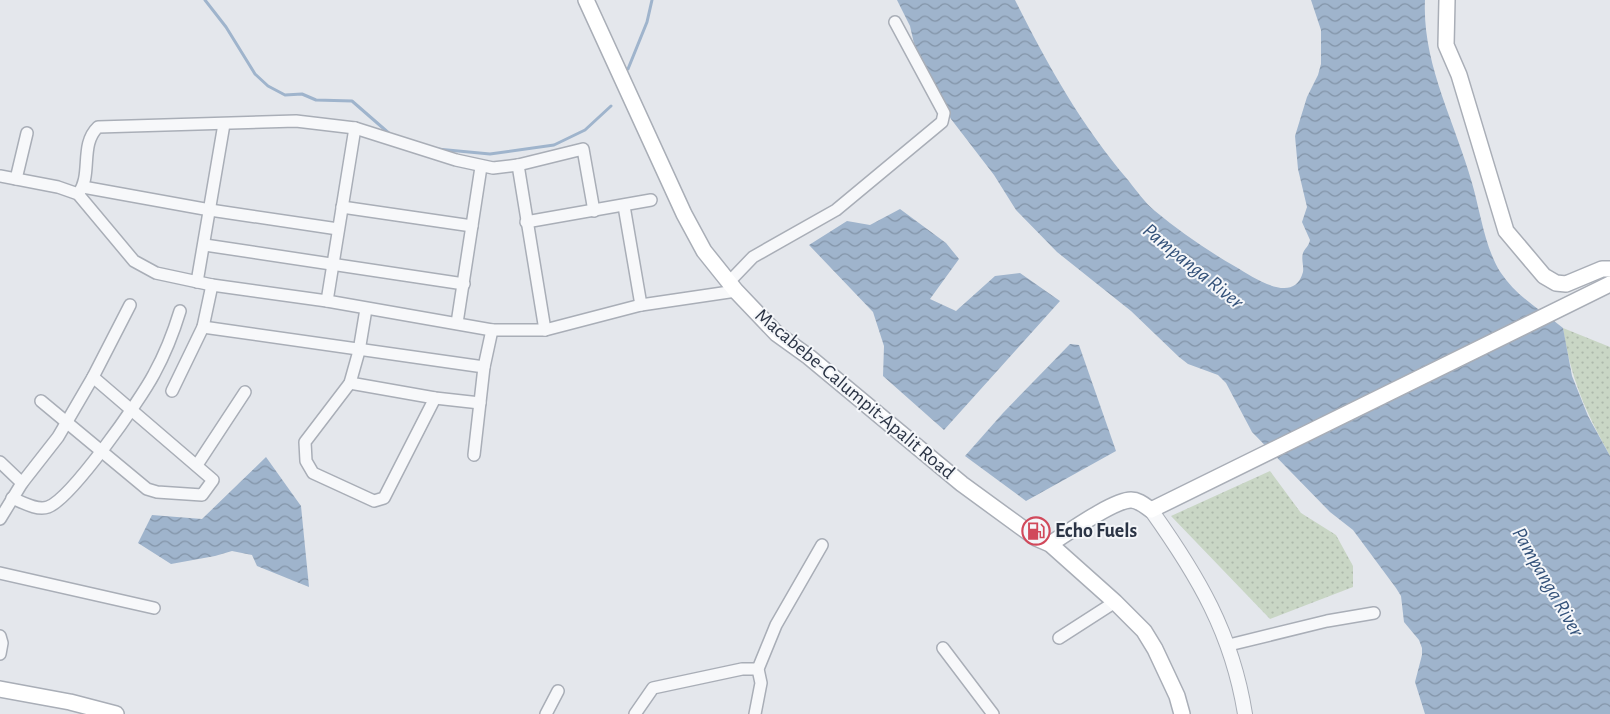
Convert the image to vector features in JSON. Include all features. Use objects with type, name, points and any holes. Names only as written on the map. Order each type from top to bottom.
[{"type":"main road","name":"Macabebe-Calumpit-Apalit Road","points":[[586,0],[684,214],[704,251],[733,286],[777,334],[810,357],[962,484],[1036,538],[1050,544],[1115,602],[1144,631],[1155,649],[1177,696],[1182,714]]},
{"type":"main road","points":[[1448,0],[1446,45],[1459,75],[1506,231],[1544,276],[1556,283],[1566,284],[1602,269],[1610,269]]},
{"type":"main road","points":[[1050,544],[1098,514],[1129,500],[1138,501],[1151,510],[1610,284]]},
{"type":"main road","points":[[0,689],[70,702],[116,714]]},
{"type":"street","points":[[594,211],[583,149],[518,165],[493,168],[482,167],[355,128],[296,121],[98,127],[91,134],[88,142],[80,191],[134,261],[156,273],[212,285],[327,301],[492,330],[545,330],[641,304],[733,286],[753,258],[836,210],[942,122],[944,113],[896,22]]},
{"type":"street","points":[[197,282],[224,124]]},
{"type":"street","points":[[327,301],[355,128]]},
{"type":"street","points":[[16,179],[27,133]]},
{"type":"street","points":[[518,165],[545,330]]},
{"type":"street","points":[[457,323],[482,167]]},
{"type":"street","points":[[0,176],[80,191],[338,229]]},
{"type":"street","points":[[526,222],[651,200]]},
{"type":"street","points":[[624,206],[641,304]]},
{"type":"street","points":[[342,207],[472,226]]},
{"type":"street","points":[[204,245],[464,284]]},
{"type":"street","points":[[172,391],[203,327],[212,285]]},
{"type":"street","points":[[0,519],[22,482],[50,449],[94,377],[130,305]]},
{"type":"street","points":[[366,309],[359,350],[350,383],[305,442],[304,452],[313,473],[374,501],[384,498],[435,398]]},
{"type":"street","points":[[12,498],[34,507],[47,508],[64,497],[102,451],[156,369],[171,340],[180,312]]},
{"type":"street","points":[[203,327],[484,367]]},
{"type":"street","points":[[474,455],[484,367],[492,330]]},
{"type":"street","points":[[41,401],[142,486],[157,492],[202,495],[214,480],[94,377]]},
{"type":"street","points":[[350,383],[435,398],[480,403]]},
{"type":"street","points":[[197,465],[245,392]]},
{"type":"street","points":[[0,462],[22,482]]},
{"type":"street","points":[[1151,510],[1203,588],[1229,645],[1240,679],[1245,714]]},
{"type":"street","points":[[755,714],[760,683],[758,669],[776,625],[822,545]]},
{"type":"street","points":[[0,573],[154,608]]},
{"type":"street","points":[[1059,638],[1115,602]]},
{"type":"street","points":[[1229,645],[1327,621],[1374,613]]},
{"type":"street","points":[[0,636],[2,643],[0,654]]},
{"type":"street","points":[[943,648],[993,714]]},
{"type":"street","points":[[635,714],[653,688],[742,669],[758,669]]},
{"type":"street","points":[[546,714],[558,691]]},
{"type":"green space","points":[[1563,328],[1610,347],[1610,456],[1580,394],[1570,363]]},
{"type":"green space","points":[[1270,471],[1301,513],[1336,535],[1353,566],[1353,587],[1270,619],[1171,516]]},
{"type":"water","name":"Pampanga River","points":[[897,0],[1015,0],[1052,71],[1080,116],[1111,159],[1148,204],[1194,241],[1252,277],[1272,286],[1282,288],[1291,287],[1298,282],[1303,272],[1303,253],[1310,240],[1302,222],[1307,207],[1298,169],[1295,136],[1307,97],[1318,75],[1321,64],[1321,30],[1311,0],[1425,0],[1425,24],[1434,70],[1465,160],[1495,263],[1514,289],[1563,328],[1572,376],[1588,416],[1610,456],[1610,714],[1425,714],[1415,682],[1422,648],[1419,640],[1404,622],[1401,596],[1396,588],[1353,530],[1330,512],[1252,432],[1226,383],[1218,375],[1188,364],[1179,357],[1131,311],[1057,252],[1016,210],[994,175],[951,119],[915,48],[910,26]]},
{"type":"water","points":[[900,209],[946,243],[959,259],[930,299],[956,311],[995,276],[1020,273],[1060,301],[944,430],[883,376],[884,346],[873,312],[809,245],[847,221],[870,225]]},
{"type":"water","points":[[1070,344],[1079,345],[1116,451],[1026,501],[965,456],[1003,413]]},
{"type":"water","points":[[266,457],[301,506],[309,587],[257,566],[252,555],[232,551],[171,564],[138,543],[152,515],[202,519]]},
{"type":"waterway","points":[[205,0],[226,27],[255,74],[268,86],[285,95],[302,94],[316,100],[352,101],[391,135]]},
{"type":"waterway","points":[[628,69],[647,22],[652,0]]},
{"type":"waterway","points":[[437,149],[490,154],[554,145],[585,130],[611,106]]},
{"type":"place","name":"Echo Fuels","points":[[1036,531]]}]
